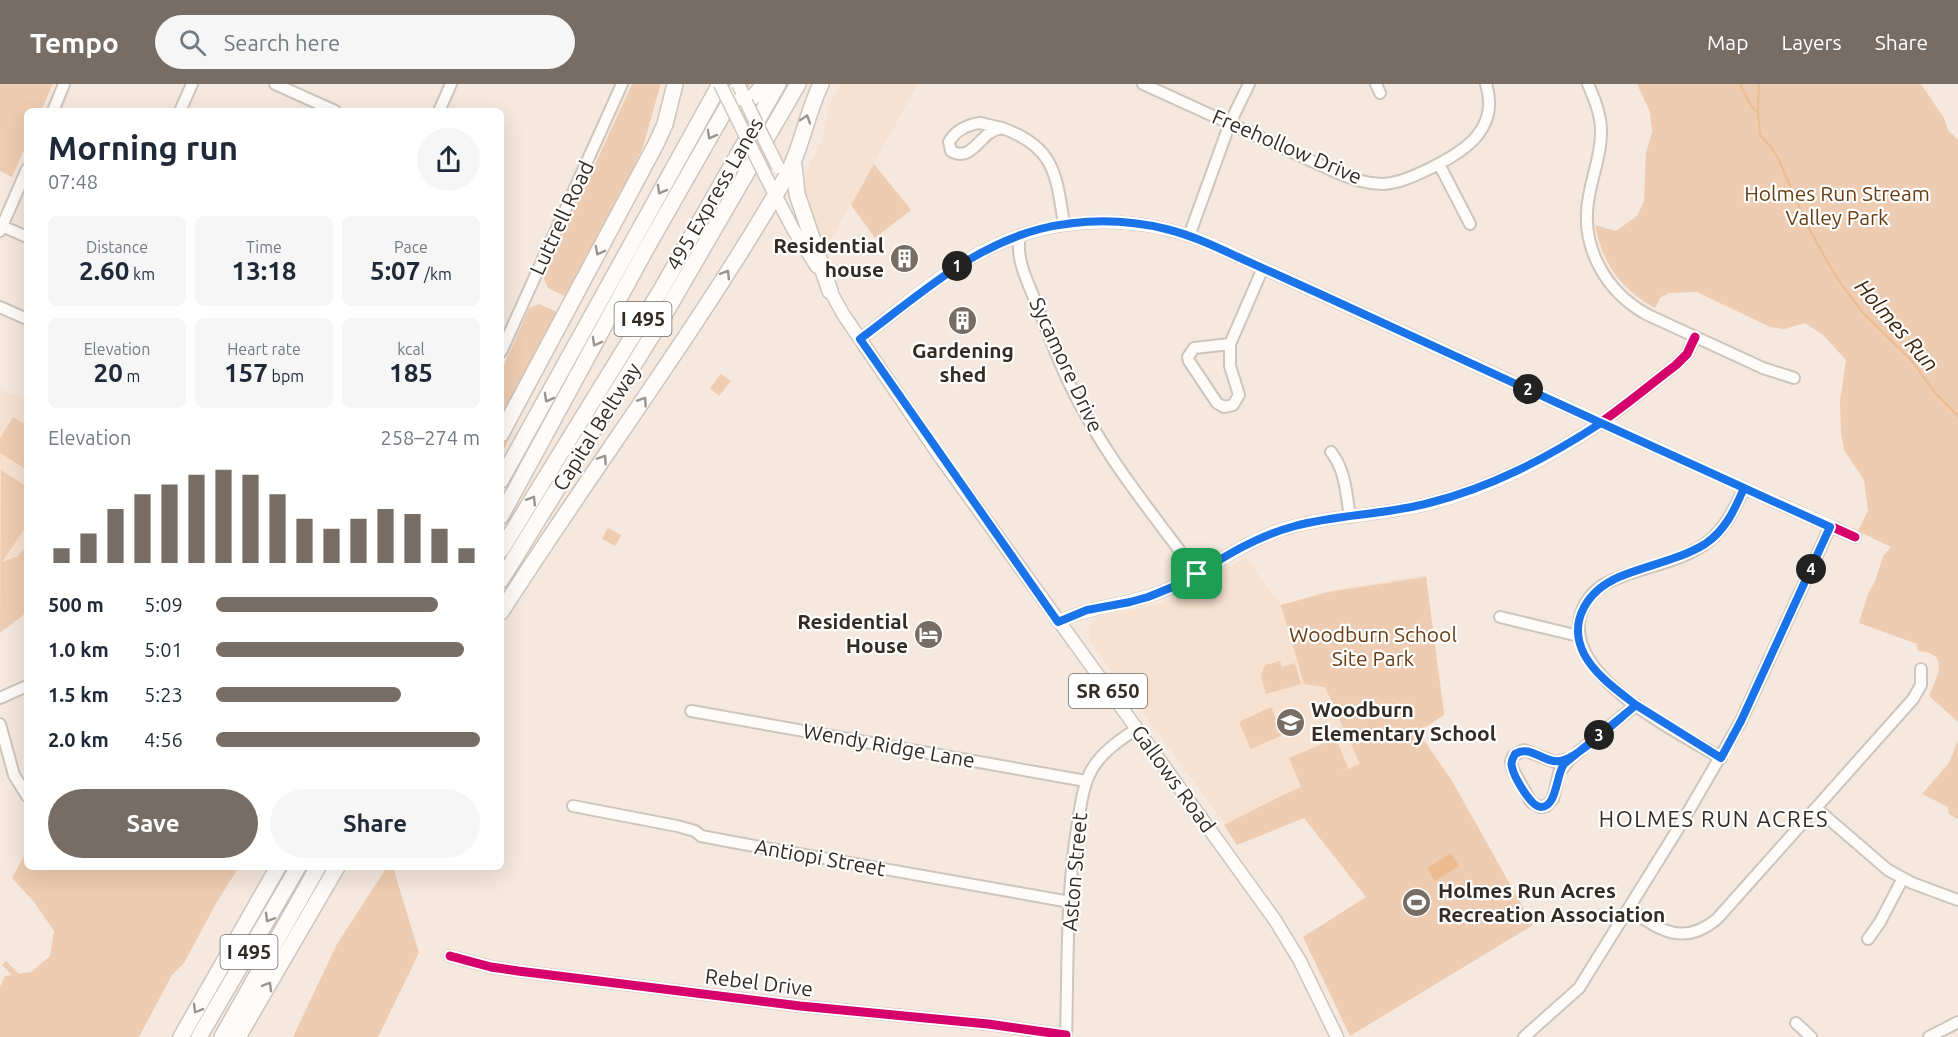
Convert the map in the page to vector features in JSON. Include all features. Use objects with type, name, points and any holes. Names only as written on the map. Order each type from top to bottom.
[{"type":"highway","points":[[504,428],[656,144],[665,124],[675,84]]},
{"type":"highway","name":"I 495","points":[[504,475],[720,84]]},
{"type":"highway","name":"495 Express Lanes","points":[[504,545],[661,290],[778,84]]},
{"type":"highway","name":"Capital Beltway","points":[[504,575],[676,296],[798,84]]},
{"type":"highway","points":[[676,296],[806,84]]},
{"type":"highway","points":[[820,84],[795,155],[794,173],[797,194],[830,291]]},
{"type":"highway","points":[[730,105],[749,89]]},
{"type":"highway","name":"495 Express Lanes","points":[[504,510],[645,251],[749,89]]},
{"type":"highway","points":[[504,607],[726,274],[774,195],[781,173],[795,155]]},
{"type":"highway","name":"I 495","points":[[181,1037],[277,870]]},
{"type":"highway","name":"I 495","points":[[199,1037],[296,870]]},
{"type":"highway","name":"I 495","points":[[222,1037],[316,870]]},
{"type":"highway","name":"I 495","points":[[238,1037],[335,870]]},
{"type":"main road","name":"Gallows Road","points":[[720,84],[774,195],[860,339],[1058,622],[1275,921],[1300,961],[1337,1037]]},
{"type":"main road","name":"Gallows Road","points":[[749,89],[814,261]]},
{"type":"street","points":[[53,108],[64,84]]},
{"type":"street","points":[[181,108],[192,84]]},
{"type":"street","points":[[275,84],[312,106]]},
{"type":"street","points":[[440,108],[451,84]]},
{"type":"street","name":"Luttrell Road","points":[[504,345],[622,84]]},
{"type":"street","name":"Freehollow Drive","points":[[1143,84],[1338,173],[1366,183],[1382,184],[1401,181],[1439,164],[1469,146],[1484,125],[1489,102],[1486,84]]},
{"type":"street","points":[[1189,236],[1230,123],[1248,84]]},
{"type":"street","points":[[1588,84],[1596,103],[1601,129],[1587,213],[1588,238],[1595,260],[1610,284],[1632,306],[1763,368],[1794,378]]},
{"type":"street","points":[[1002,128],[1027,139],[1045,156],[1057,181],[1064,224]]},
{"type":"street","points":[[1439,164],[1470,224]]},
{"type":"street","points":[[24,177],[1,228],[24,236]]},
{"type":"street","points":[[860,339],[960,264],[998,243],[1064,224],[1103,221],[1126,222],[1159,228],[1189,236],[1263,268],[1855,537]]},
{"type":"street","name":"Sycamore Drive","points":[[1020,235],[1018,253],[1020,261],[1056,353],[1086,417],[1112,458],[1197,574]]},
{"type":"street","points":[[1230,344],[1194,348],[1188,357],[1217,403],[1224,407],[1233,405],[1239,395],[1230,366],[1230,344],[1263,268]]},
{"type":"street","points":[[0,306],[24,318]]},
{"type":"street","points":[[1058,622],[1087,610],[1130,602],[1180,584],[1236,549],[1278,531],[1318,521],[1389,512],[1426,504],[1486,486],[1540,460],[1601,423],[1676,365],[1687,354],[1695,337]]},
{"type":"street","points":[[1331,452],[1343,474],[1350,517]]},
{"type":"street","points":[[1721,758],[1636,705],[1593,666],[1584,654],[1579,636],[1580,616],[1584,605],[1597,589],[1619,577],[1704,544],[1728,520],[1744,488]]},
{"type":"street","points":[[1524,1037],[1579,988],[1721,758],[1741,721],[1830,527]]},
{"type":"street","points":[[1500,617],[1579,636]]},
{"type":"street","points":[[1629,909],[1664,931],[1682,934],[1702,930],[1717,919],[1913,699],[1921,684],[1921,669]]},
{"type":"street","points":[[0,698],[24,687]]},
{"type":"street","points":[[1571,758],[1555,762],[1524,750],[1513,756],[1512,767],[1531,802],[1540,807],[1546,806],[1553,799],[1559,773],[1571,758],[1636,705]]},
{"type":"street","name":"Wendy Ridge Lane","points":[[691,711],[1086,781]]},
{"type":"street","points":[[0,724],[14,775],[24,791]]},
{"type":"street","name":"Aston Street","points":[[1066,1036],[1071,866],[1086,781],[1094,766],[1107,751],[1136,729]]},
{"type":"street","name":"Antiopi Street","points":[[573,807],[677,826],[695,831],[700,836],[1070,902]]},
{"type":"street","points":[[1816,808],[1876,861],[1903,878],[1958,900]]},
{"type":"street","points":[[1868,939],[1880,922],[1903,878]]},
{"type":"street","name":"Rebel Drive","points":[[450,956],[490,967],[518,971],[800,1006],[988,1024],[1066,1036]]},
{"type":"street","points":[[1929,1037],[1958,1022]]},
{"type":"street","points":[[1796,1023],[1811,1037]]},
{"type":"shaded area","points":[[841,84],[918,84],[824,252],[799,189],[824,136],[829,105]]},
{"type":"shaded area","points":[[0,389],[24,399],[24,587],[0,607]]},
{"type":"shaded area","name":"Woodburn Elementary School","points":[[1246,558],[1281,605],[1331,590],[1426,575],[1445,714],[1418,731],[1452,780],[1478,827],[1367,896],[1308,801],[1239,843],[1089,640],[1089,627],[1098,617],[1151,606],[1191,592],[1198,595],[1215,584],[1219,572]]},
{"type":"shaded area","points":[[1451,853],[1459,866],[1435,881],[1427,868]]},
{"type":"shaded area","name":"Holmes Run Acres Recreation Association","points":[[1415,887],[1430,911],[1420,918],[1403,895]]},
{"type":"green space","points":[[0,84],[53,84],[42,108],[24,108],[24,150],[12,177],[0,171]]},
{"type":"green space","points":[[632,84],[660,84],[660,86],[643,147],[575,301],[548,288],[543,277]]},
{"type":"green space","name":"Holmes Run Stream Valley Park","points":[[1637,84],[1921,84],[1944,118],[1948,130],[1958,140],[1958,722],[1929,696],[1939,668],[1935,656],[1918,651],[1917,644],[1859,623],[1883,556],[1891,547],[1858,531],[1868,511],[1864,480],[1844,450],[1841,433],[1840,401],[1846,360],[1822,334],[1805,323],[1784,329],[1770,327],[1697,292],[1669,293],[1660,298],[1655,308],[1632,293],[1608,263],[1595,225],[1616,231],[1637,216],[1644,201],[1646,152],[1652,132],[1650,112]]},
{"type":"green space","points":[[874,164],[911,210],[875,238],[851,205]]},
{"type":"green space","points":[[539,304],[568,317],[504,449],[504,365],[529,308]]},
{"type":"green space","points":[[721,374],[731,381],[719,396],[710,388]]},
{"type":"green space","points":[[13,417],[24,423],[24,468],[0,453],[0,438]]},
{"type":"green space","points":[[1,470],[24,485],[24,529],[2,562],[18,556],[24,549],[24,614],[0,633]]},
{"type":"green space","points":[[608,528],[621,535],[615,546],[602,539]]},
{"type":"green space","name":"Woodburn School Site Park","points":[[1426,577],[1444,715],[1418,732],[1452,781],[1533,925],[1350,1036],[1303,937],[1366,897],[1304,818],[1237,845],[1224,825],[1301,787],[1289,758],[1336,738],[1348,768],[1340,772],[1360,764],[1325,687],[1304,684],[1281,605],[1329,592]]},
{"type":"green space","points":[[1280,661],[1282,667],[1295,663],[1301,684],[1266,694],[1261,675],[1265,665]]},
{"type":"green space","points":[[1271,707],[1283,735],[1251,749],[1239,722]]},
{"type":"green space","points":[[1958,740],[1958,819],[1949,814],[1948,807],[1922,794],[1949,763]]},
{"type":"green space","points":[[24,856],[24,870],[237,870],[184,963],[172,975],[139,1037],[0,1037],[0,987],[5,976],[12,975],[2,965],[6,961],[19,974],[31,972],[50,956],[54,931],[34,902],[12,878]]},
{"type":"green space","points":[[385,870],[394,870],[419,953],[378,1037],[293,1037],[337,944]]},
{"type":"waterway","points":[[1740,84],[1751,106],[1758,112]]},
{"type":"waterway","name":"Holmes Run","points":[[1759,84],[1760,135],[1779,160],[1806,223],[1835,275],[1862,312],[1912,361],[1936,394],[1958,416]]},
{"type":"cycle path","points":[[860,339],[936,280],[962,263],[1020,236],[1080,223],[1111,222],[1173,231],[1204,241],[1855,537]]},
{"type":"cycle path","points":[[1058,622],[1083,612],[1158,593],[1189,579],[1248,544],[1280,530],[1316,521],[1428,504],[1496,481],[1539,461],[1610,416],[1676,365],[1687,354],[1695,337]]},
{"type":"cycle path","points":[[450,956],[491,967],[518,971],[800,1006],[988,1024],[1066,1035]]},
{"type":"place","name":"Residential house","points":[[905,258]]},
{"type":"place","name":"Gardening shed","points":[[963,320]]},
{"type":"place","name":"Residential House","points":[[929,634]]},
{"type":"place","name":"Woodburn Elementary School","points":[[1290,722]]},
{"type":"place","name":"Holmes Run Acres Recreation Association","points":[[1417,903]]},
{"type":"district","name":"HOLMES RUN ACRES","points":[[1714,819]]},
{"type":"route","points":[[1197,574],[1180,584],[1148,597],[1087,610],[1058,622],[941,458],[860,339],[945,274],[998,243],[1040,229],[1064,224],[1103,221],[1143,224],[1204,241],[1744,488],[1735,508],[1728,520],[1710,540],[1692,551],[1604,584],[1590,596],[1584,605],[1578,626],[1584,654],[1603,678],[1636,705],[1564,764],[1559,773],[1553,799],[1546,806],[1540,807],[1531,802],[1513,770],[1511,762],[1513,756],[1524,750],[1555,762],[1571,758],[1636,705],[1721,758],[1741,721],[1830,527],[1644,443],[1601,423],[1540,460],[1486,486],[1426,504],[1389,512],[1318,521],[1278,531],[1236,549],[1197,574]]}]
